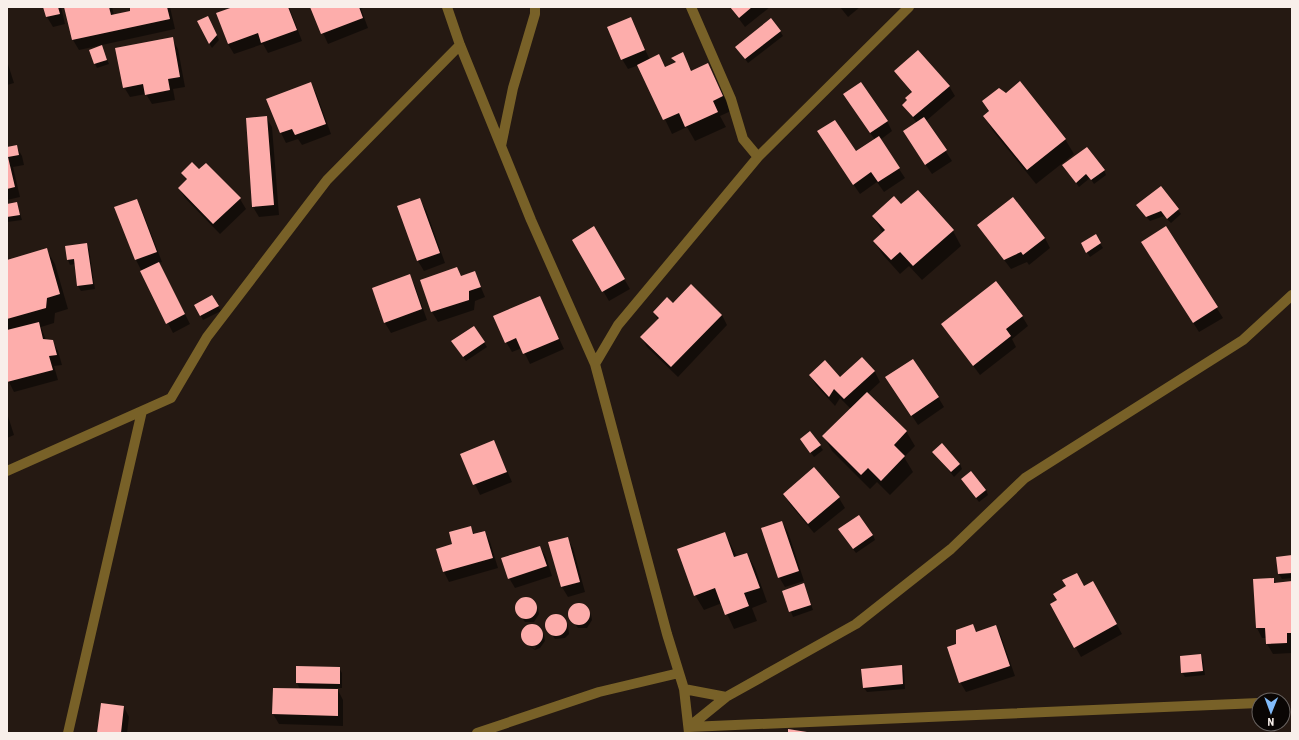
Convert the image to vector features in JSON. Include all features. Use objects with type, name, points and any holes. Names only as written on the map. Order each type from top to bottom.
[{"type":"street","points":[[447,7],[460,45],[501,146],[595,364],[684,689],[689,730]]},
{"type":"street","points":[[501,146],[513,88],[535,7]]},
{"type":"street","points":[[691,7],[731,99],[743,139],[758,157]]},
{"type":"street","points":[[595,364],[618,325],[758,157],[909,7]]},
{"type":"street","points":[[7,471],[171,398],[207,337],[327,180],[460,45]]},
{"type":"street","points":[[689,730],[726,697],[856,624],[951,549],[1026,478],[1243,340],[1292,295]]},
{"type":"street","points":[[68,733],[142,411]]},
{"type":"street","points":[[477,733],[599,692],[679,673]]},
{"type":"street","points":[[684,689],[726,697]]},
{"type":"street","points":[[689,730],[1251,703]]},
{"type":"building","points":[[43,7],[58,7],[60,14],[46,17]]},
{"type":"building","points":[[64,7],[109,7],[111,15],[130,11],[130,7],[167,7],[170,19],[72,40]]},
{"type":"building","points":[[233,7],[288,7],[297,30],[261,43],[258,33],[228,44],[216,13]]},
{"type":"building","points":[[310,7],[359,7],[363,18],[321,34]]},
{"type":"building","points":[[730,7],[752,7],[739,18]]},
{"type":"building","points":[[208,16],[217,35],[209,44],[197,21]]},
{"type":"building","points":[[631,17],[645,50],[621,60],[607,27]]},
{"type":"building","points":[[771,18],[781,31],[745,59],[735,47]]},
{"type":"building","points":[[173,37],[180,77],[168,79],[170,90],[145,95],[143,84],[123,88],[115,48]]},
{"type":"building","points":[[102,45],[107,60],[94,64],[89,50]]},
{"type":"building","points":[[918,50],[950,86],[913,117],[902,105],[907,100],[905,98],[912,92],[894,71]]},
{"type":"building","points":[[683,52],[691,71],[708,63],[723,96],[713,101],[718,112],[685,127],[679,113],[663,120],[637,65],[659,54],[665,67],[676,62],[671,58]]},
{"type":"building","points":[[1020,81],[1066,139],[1027,170],[983,116],[989,111],[982,101],[999,88],[1006,93]]},
{"type":"building","points":[[311,82],[326,124],[295,135],[292,129],[280,133],[266,99]]},
{"type":"building","points":[[861,82],[888,121],[870,133],[843,94]]},
{"type":"building","points":[[267,116],[274,205],[252,207],[246,118]]},
{"type":"building","points":[[924,117],[947,150],[925,165],[903,131]]},
{"type":"building","points":[[835,120],[856,151],[879,136],[900,168],[878,182],[871,172],[853,185],[817,131]]},
{"type":"building","points":[[17,145],[19,155],[8,157],[15,187],[7,189],[7,147]]},
{"type":"building","points":[[1087,147],[1105,170],[1091,180],[1086,174],[1076,183],[1062,165]]},
{"type":"building","points":[[192,162],[199,169],[206,163],[241,198],[213,224],[178,188],[187,179],[181,173]]},
{"type":"building","points":[[1161,186],[1179,209],[1167,219],[1161,211],[1146,217],[1136,205]]},
{"type":"building","points":[[918,190],[954,230],[913,266],[900,252],[891,260],[873,241],[885,230],[872,216],[894,196],[901,204]]},
{"type":"building","points":[[1013,197],[1045,238],[1023,255],[1021,252],[1004,260],[977,225]]},
{"type":"building","points":[[420,198],[440,253],[417,261],[397,206]]},
{"type":"building","points":[[137,199],[157,252],[135,260],[114,207]]},
{"type":"building","points":[[17,202],[20,215],[7,217],[7,204]]},
{"type":"building","points":[[594,226],[625,279],[602,292],[572,240]]},
{"type":"building","points":[[1166,226],[1218,307],[1193,323],[1141,242]]},
{"type":"building","points":[[1096,234],[1101,243],[1086,253],[1081,243]]},
{"type":"building","points":[[87,243],[93,284],[77,286],[74,259],[67,260],[65,246]]},
{"type":"building","points":[[47,248],[60,294],[47,298],[46,308],[7,319],[7,260]]},
{"type":"building","points":[[159,262],[185,314],[166,324],[140,271]]},
{"type":"building","points":[[457,267],[461,276],[475,271],[481,287],[469,291],[469,300],[431,312],[420,280]]},
{"type":"building","points":[[410,274],[422,309],[384,323],[372,288]]},
{"type":"building","points":[[996,281],[1023,316],[1006,329],[1011,336],[973,366],[941,324]]},
{"type":"building","points":[[691,284],[722,315],[671,367],[640,337],[659,318],[653,312],[667,297],[673,303]]},
{"type":"building","points":[[212,295],[219,306],[200,316],[194,305]]},
{"type":"building","points":[[540,296],[559,339],[523,354],[516,338],[505,343],[493,316]]},
{"type":"building","points":[[39,322],[43,339],[53,340],[57,355],[49,356],[53,370],[7,382],[7,330]]},
{"type":"building","points":[[474,326],[485,342],[463,357],[451,341]]},
{"type":"building","points":[[862,357],[875,371],[844,399],[834,389],[829,397],[809,375],[825,360],[840,377]]},
{"type":"building","points":[[913,359],[939,397],[911,416],[885,377]]},
{"type":"building","points":[[867,392],[907,431],[894,445],[905,456],[881,481],[868,468],[861,475],[822,436]]},
{"type":"building","points":[[810,431],[821,445],[810,453],[800,439]]},
{"type":"building","points":[[494,440],[507,472],[473,485],[460,454]]},
{"type":"building","points":[[942,443],[960,464],[951,472],[932,452]]},
{"type":"building","points":[[814,467],[840,497],[808,524],[783,494]]},
{"type":"building","points":[[971,471],[986,490],[976,498],[961,479]]},
{"type":"building","points":[[859,515],[873,535],[853,549],[838,529]]},
{"type":"building","points":[[782,521],[799,571],[778,578],[761,528]]},
{"type":"building","points":[[471,526],[473,534],[485,531],[493,558],[443,572],[436,549],[452,544],[449,532]]},
{"type":"building","points":[[725,532],[734,557],[747,553],[760,588],[744,593],[749,606],[725,615],[715,588],[694,596],[677,549]]},
{"type":"building","points":[[568,537],[580,582],[561,587],[548,542]]},
{"type":"building","points":[[540,546],[547,566],[508,579],[501,558]]},
{"type":"building","points":[[1292,555],[1292,573],[1278,574],[1276,557]]},
{"type":"building","points":[[1077,573],[1084,586],[1093,581],[1117,624],[1074,648],[1050,604],[1057,600],[1053,594],[1066,586],[1062,580]]},
{"type":"building","points":[[1274,578],[1274,583],[1292,581],[1292,633],[1287,633],[1287,643],[1266,644],[1265,628],[1256,628],[1253,579]]},
{"type":"building","points":[[804,583],[811,605],[789,612],[782,591]]},
{"type":"building","points":[[526,597],[534,600],[537,608],[534,616],[526,619],[518,616],[515,608],[518,600]]},
{"type":"building","points":[[579,603],[587,606],[590,614],[587,622],[579,625],[571,622],[568,614],[571,606]]},
{"type":"building","points":[[556,614],[564,617],[567,625],[564,633],[556,636],[548,633],[545,625],[548,617]]},
{"type":"building","points":[[532,624],[540,627],[543,635],[540,643],[532,646],[524,643],[521,635],[524,627]]},
{"type":"building","points":[[973,624],[976,632],[996,625],[1010,666],[959,683],[947,647],[956,644],[956,630]]},
{"type":"building","points":[[1201,654],[1203,671],[1181,673],[1180,656]]},
{"type":"building","points":[[902,665],[903,684],[863,688],[861,669]]},
{"type":"building","points":[[296,666],[340,667],[340,684],[296,683]]},
{"type":"building","points":[[273,688],[338,689],[338,716],[272,714]]},
{"type":"building","points":[[101,703],[124,706],[121,733],[97,733]]},
{"type":"building","points":[[788,729],[807,732],[807,733],[788,733]]}]
